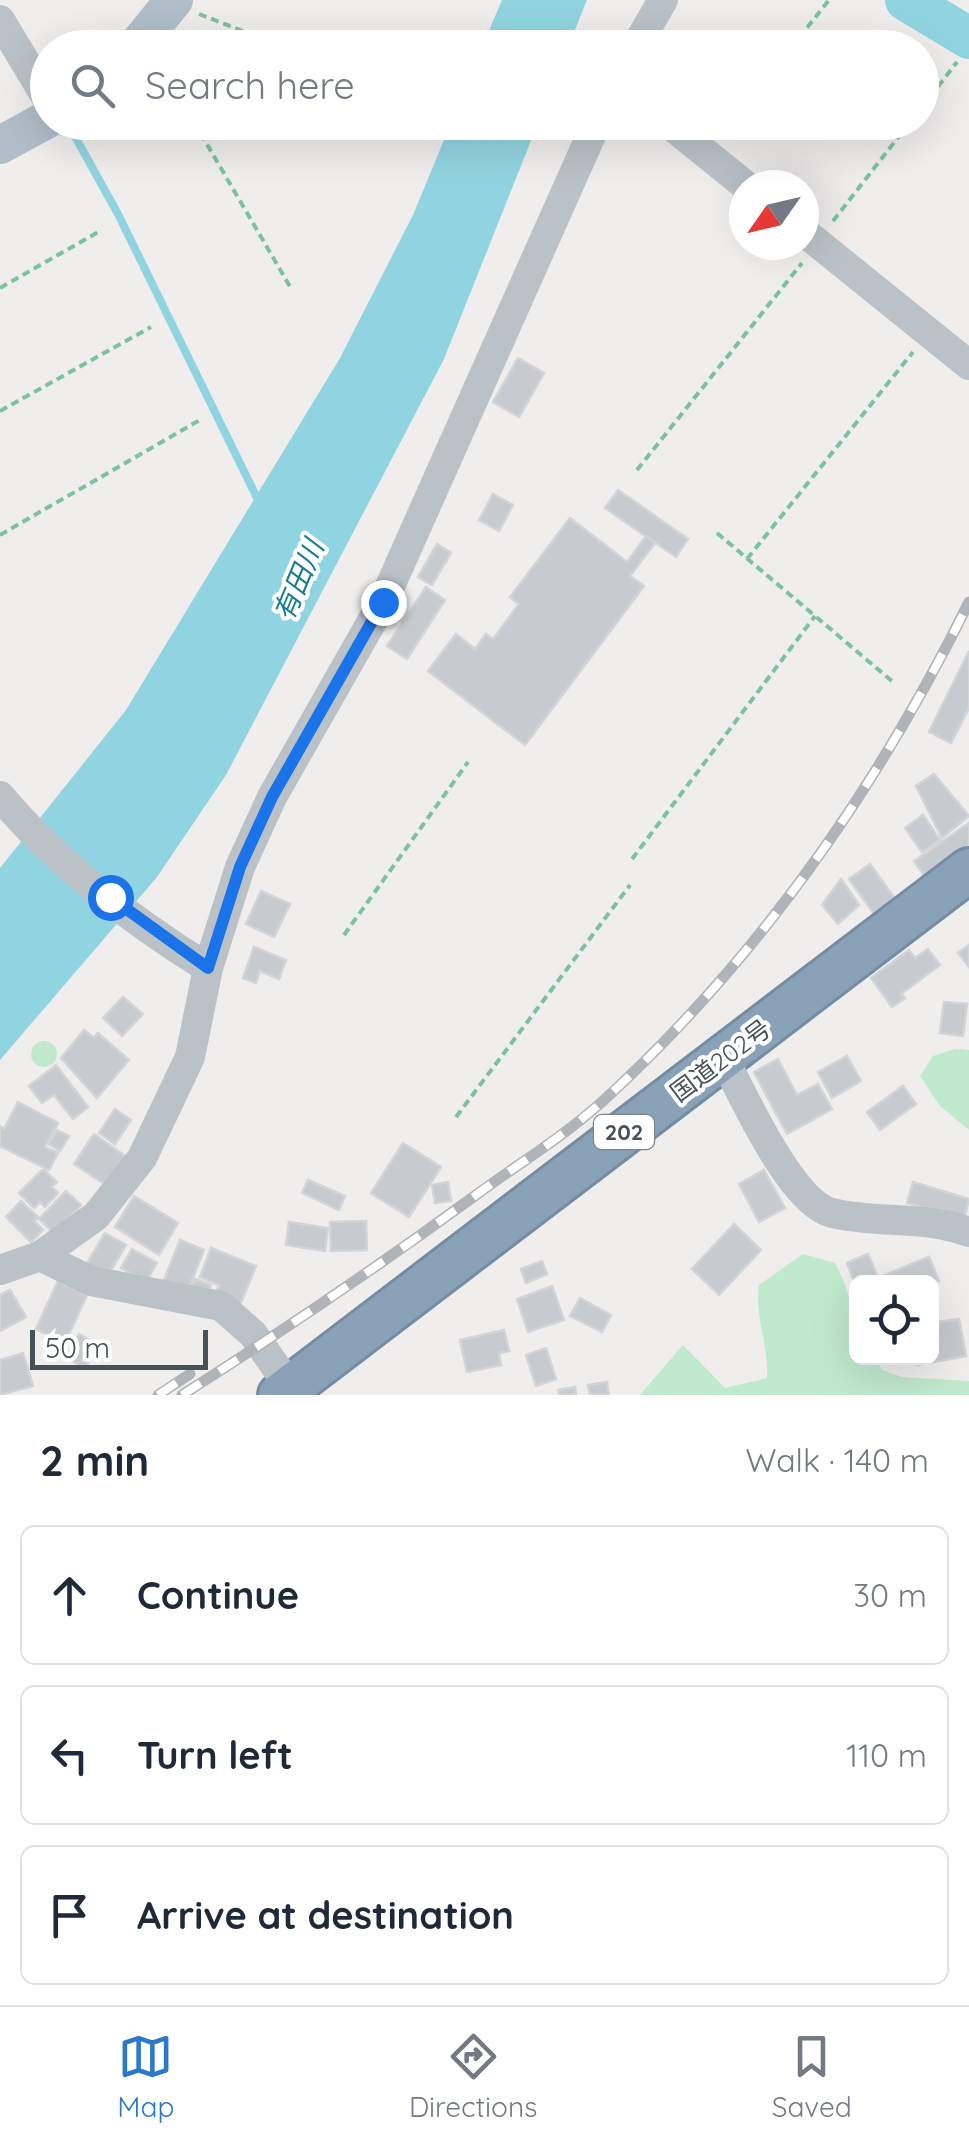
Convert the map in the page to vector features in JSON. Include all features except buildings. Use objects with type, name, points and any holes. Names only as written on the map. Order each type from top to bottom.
[{"type":"highway","name":"国道202号","points":[[285,1391],[969,870]]},
{"type":"main road","points":[[157,30],[186,7]]},
{"type":"main road","points":[[0,145],[30,128]]},
{"type":"street","points":[[646,30],[663,0]]},
{"type":"street","points":[[0,20],[30,70]]},
{"type":"street","points":[[0,1270],[40,1256],[96,1216],[142,1158],[190,1057],[208,968],[240,867],[272,797],[383,602],[589,140]]},
{"type":"street","points":[[689,140],[729,172]]},
{"type":"street","points":[[819,245],[969,365]]},
{"type":"street","points":[[6,803],[34,834],[208,968]]},
{"type":"street","points":[[723,1058],[781,1160],[814,1206],[832,1213],[920,1220],[969,1232]]},
{"type":"street","points":[[40,1256],[91,1281],[221,1306],[253,1334],[285,1391]]},
{"type":"path","points":[[805,30],[829,0]]},
{"type":"path","points":[[186,7],[242,30]]},
{"type":"path","points":[[939,85],[956,62]]},
{"type":"path","points":[[204,140],[292,290]]},
{"type":"path","points":[[819,233],[895,140]]},
{"type":"path","points":[[0,288],[100,231]]},
{"type":"path","points":[[636,470],[798,260]]},
{"type":"path","points":[[0,411],[151,326]]},
{"type":"path","points":[[747,559],[918,346]]},
{"type":"path","points":[[0,535],[200,420]]},
{"type":"path","points":[[717,533],[893,682]]},
{"type":"path","points":[[632,859],[815,616]]},
{"type":"path","points":[[344,934],[468,762]]},
{"type":"path","points":[[456,1117],[630,885]]},
{"type":"green space","points":[[44,1041],[53,1045],[57,1054],[53,1063],[44,1067],[35,1063],[31,1054],[35,1045]]},
{"type":"green space","points":[[955,1049],[969,1050],[969,1130],[940,1106],[920,1076],[933,1056]]},
{"type":"green space","points":[[803,1254],[835,1263],[849,1299],[849,1365],[880,1365],[882,1370],[902,1377],[969,1381],[969,1395],[640,1395],[683,1345],[725,1388],[767,1378],[759,1285]]},
{"type":"water","points":[[502,0],[587,0],[575,30],[489,30]]},
{"type":"water","name":"有田川","points":[[444,140],[531,140],[444,359],[226,775],[157,877],[0,1060],[0,868],[126,710],[340,358],[413,215]]},
{"type":"waterway","points":[[906,0],[969,38]]},
{"type":"waterway","points":[[77,140],[118,214],[259,502]]},
{"type":"railway","points":[[182,1395],[331,1297],[558,1137],[604,1100],[660,1046],[763,930],[854,805],[895,739],[969,602]]},
{"type":"railway","points":[[158,1395],[190,1374]]},
{"type":"route","points":[[110,897],[208,968],[240,867],[272,797],[383,602]]}]
